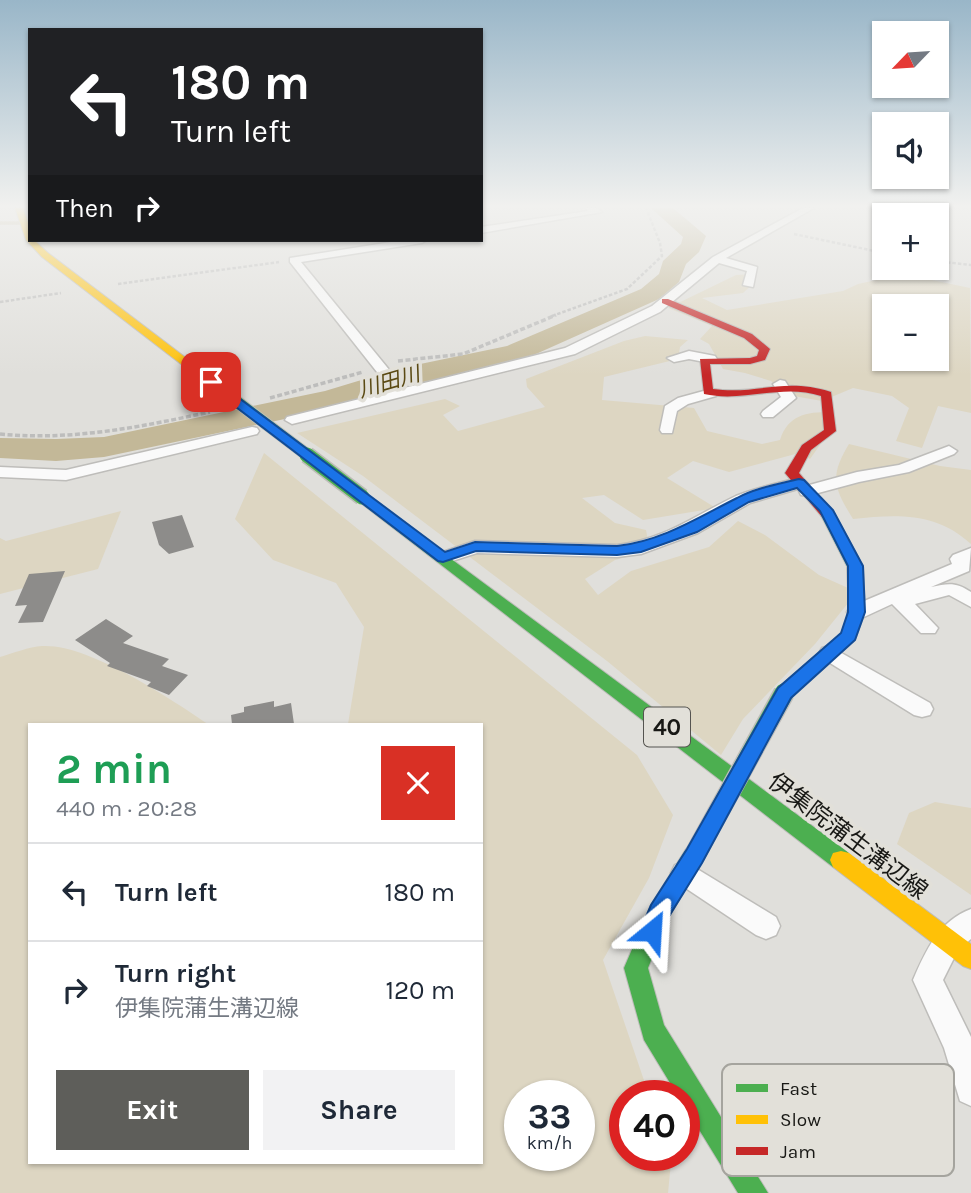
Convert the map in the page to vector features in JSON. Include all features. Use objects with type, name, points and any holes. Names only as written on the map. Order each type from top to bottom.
[{"type":"main road","name":"伊集院蒲生溝辺線","points":[[56,264],[959,949]]},
{"type":"main road","points":[[665,301],[748,336],[765,349],[761,358],[750,361],[705,361],[708,392],[720,396],[739,395],[780,384],[813,386],[827,394],[830,432],[813,441],[796,460],[792,473],[826,510],[855,566],[857,612],[849,636],[784,693],[689,864],[659,912],[636,968],[653,1031],[722,1144]]},
{"type":"main road","points":[[742,1176],[751,1191]]},
{"type":"street","points":[[297,264],[401,393]]},
{"type":"street","points":[[292,420],[570,351],[656,309],[711,264]]},
{"type":"street","points":[[732,264],[752,270],[749,285]]},
{"type":"street","points":[[674,358],[689,355],[710,359]]},
{"type":"street","points":[[768,414],[789,398],[780,384]]},
{"type":"street","points":[[667,430],[670,409],[683,401],[711,393]]},
{"type":"street","points":[[0,472],[66,475],[252,432]]},
{"type":"street","points":[[443,558],[475,547],[617,551],[641,548],[692,529],[744,499],[903,469],[949,451]]},
{"type":"street","points":[[898,599],[965,558]]},
{"type":"street","points":[[857,612],[898,599],[952,588],[971,601]]},
{"type":"street","points":[[898,599],[928,628]]},
{"type":"street","points":[[829,653],[922,709]]},
{"type":"street","points":[[689,864],[766,926]]},
{"type":"street","points":[[971,922],[959,949],[928,980],[959,1045],[971,1090]]},
{"type":"path","points":[[115,285],[268,264]]},
{"type":"path","points":[[0,302],[62,292]]},
{"type":"shaded area","points":[[756,274],[755,282],[743,293],[702,298],[727,310],[843,291],[876,280],[932,280],[970,288],[971,413],[938,406],[922,448],[896,441],[909,408],[892,396],[853,388],[822,401],[788,395],[771,381],[723,369],[709,344],[700,339],[712,326],[668,308],[736,275]]},
{"type":"shaded area","points":[[645,336],[688,340],[680,347],[678,359],[604,377],[602,400],[694,408],[707,431],[762,444],[780,440],[788,425],[799,417],[830,412],[822,442],[810,459],[799,453],[729,472],[693,461],[667,478],[716,508],[643,520],[604,495],[582,498],[615,523],[646,530],[650,551],[615,560],[585,579],[598,595],[631,571],[709,547],[738,521],[765,535],[819,575],[857,592],[815,644],[743,719],[721,755],[607,661],[363,476],[297,433],[445,399],[460,406],[443,415],[458,431],[545,407],[527,387],[526,379],[624,341]]},
{"type":"shaded area","points":[[849,444],[940,466],[971,470],[971,544],[944,526],[916,518],[885,516],[853,519],[836,482],[839,465]]},
{"type":"shaded area","points":[[264,453],[637,755],[673,815],[649,878],[603,960],[644,1080],[609,1080],[609,1171],[670,1171],[668,1193],[0,1193],[0,657],[42,646],[61,647],[105,663],[128,674],[206,723],[28,723],[28,1164],[483,1164],[483,723],[348,723],[364,627],[336,583],[273,560],[235,519]]},
{"type":"shaded area","points":[[121,511],[98,569],[0,594],[0,538],[6,541]]},
{"type":"shaded area","points":[[935,802],[971,808],[971,895],[897,844],[909,813]]},
{"type":"building","points":[[182,515],[194,547],[169,554],[159,545],[152,522]]},
{"type":"building","points":[[65,571],[43,622],[18,623],[27,605],[15,606],[29,574]]},
{"type":"building","points":[[106,619],[133,636],[123,643],[169,659],[162,666],[188,675],[169,695],[147,686],[151,682],[107,666],[110,663],[75,640]]},
{"type":"building","points":[[274,701],[274,707],[291,703],[294,723],[232,723],[231,715],[244,712],[244,707]]},
{"type":"waterway","name":"川田川","points":[[0,448],[56,450],[104,447],[332,399],[401,377],[467,365],[517,352],[650,294],[670,277],[674,264]]},
{"type":"traffic: fast","points":[[211,382],[362,497]]},
{"type":"traffic: fast","points":[[362,497],[841,860]]},
{"type":"traffic: fast","points":[[784,693],[849,636],[857,612],[855,566],[828,515]]},
{"type":"traffic: fast","points":[[694,856],[784,693]]},
{"type":"traffic: fast","points":[[694,856],[659,912],[636,968],[653,1031],[722,1142]]},
{"type":"traffic: fast","points":[[743,1176],[754,1193]]},
{"type":"traffic: slow","points":[[56,264],[211,382]]},
{"type":"traffic: slow","points":[[841,860],[971,958]]},
{"type":"traffic: jam","points":[[665,301],[748,336],[765,349],[761,358],[750,361],[704,361],[708,392],[739,394],[796,387],[827,394],[830,431],[806,448],[792,473],[828,515]]},
{"type":"route","points":[[211,382],[443,558],[475,547],[617,551],[641,548],[692,529],[744,499],[799,483],[815,496],[826,510],[855,566],[857,612],[849,636],[784,693],[694,856],[659,912],[652,931]]}]
